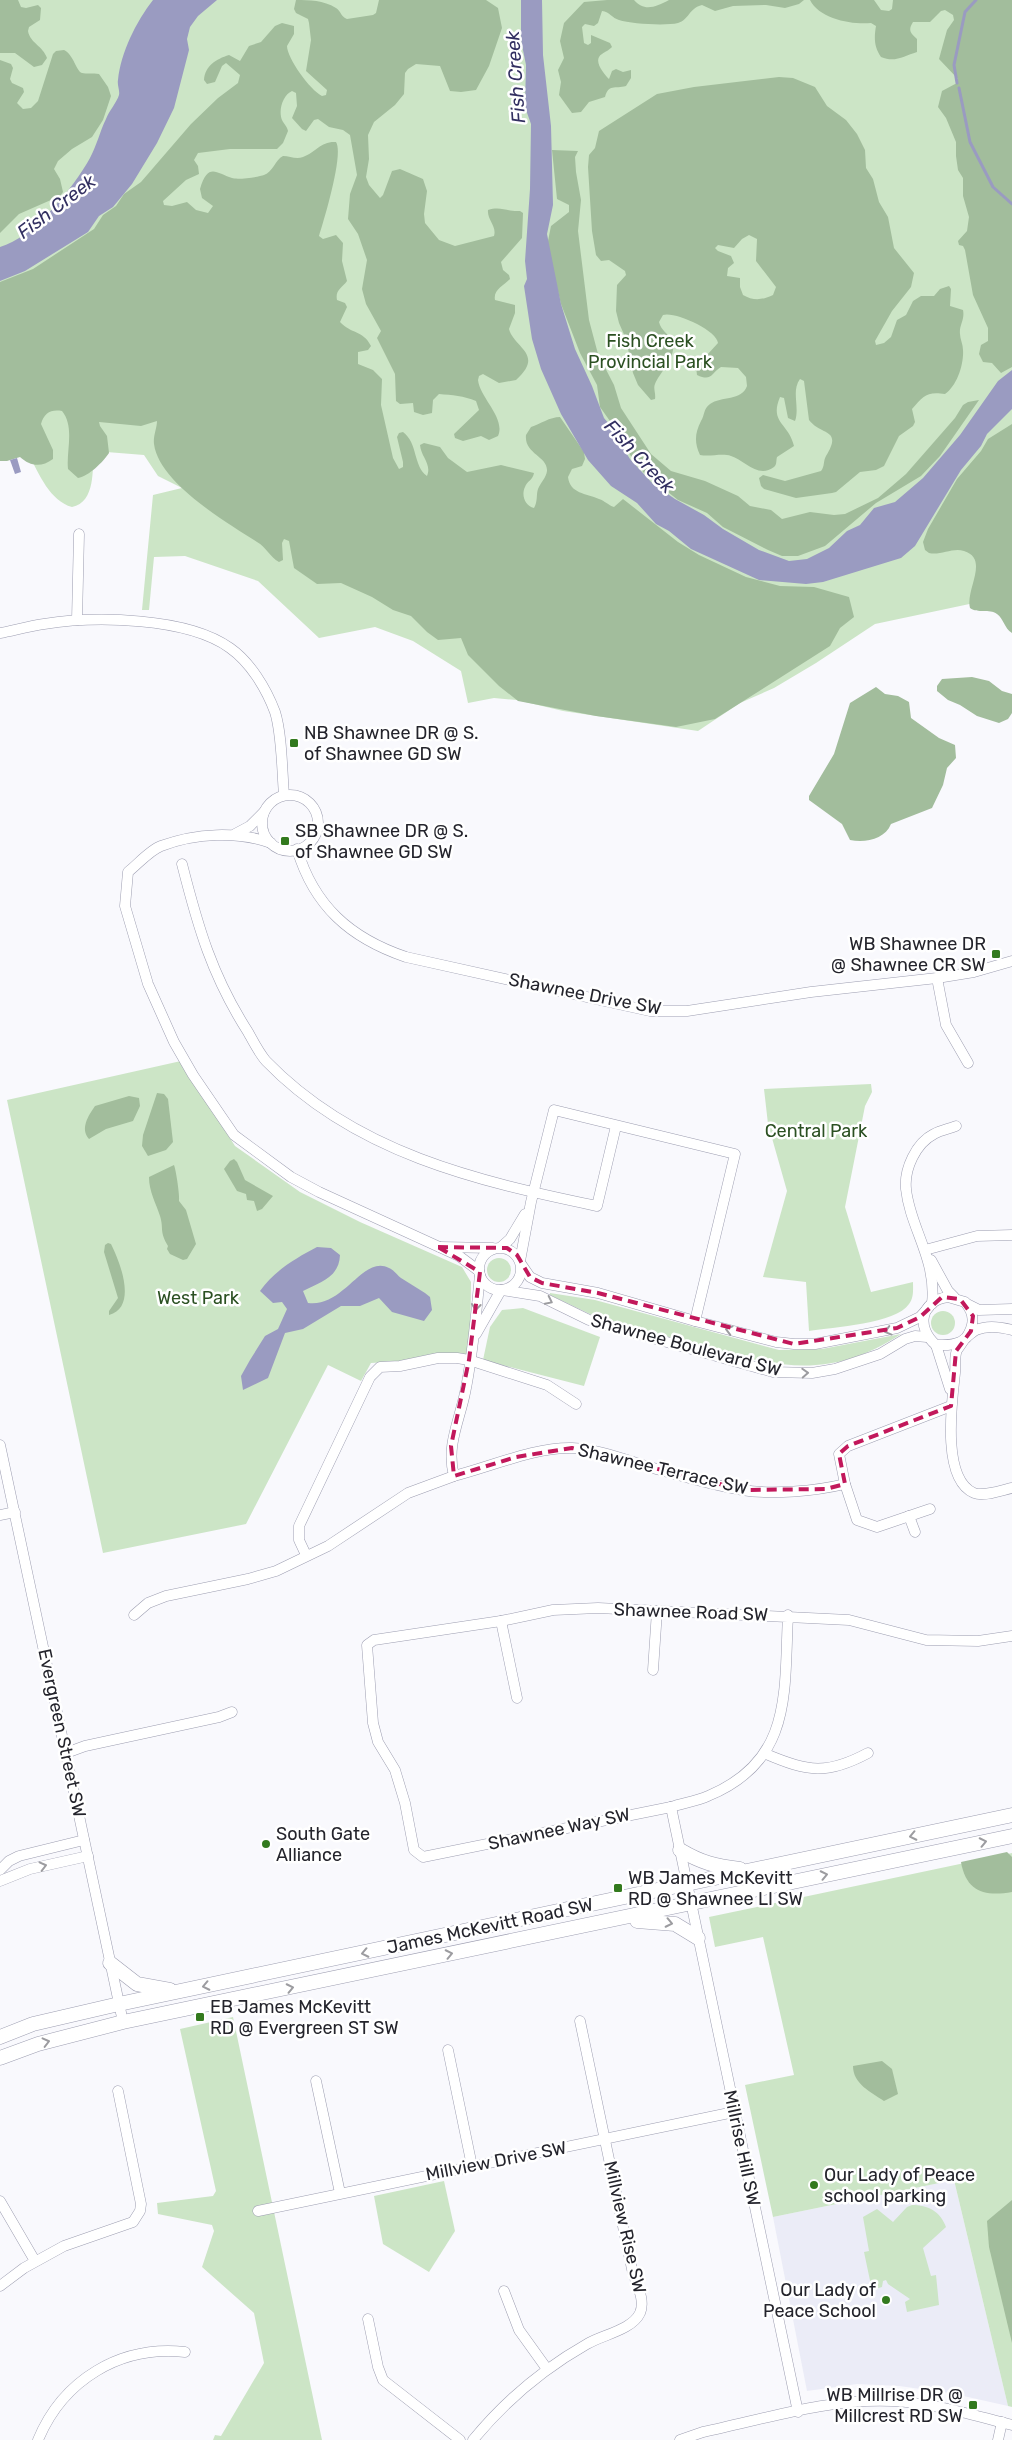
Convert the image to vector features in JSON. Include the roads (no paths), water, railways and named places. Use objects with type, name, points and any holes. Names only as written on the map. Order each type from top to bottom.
[{"type":"main road","name":"James McKevitt Road SW","points":[[0,2037],[33,2024],[118,2004],[1012,1815]]},
{"type":"main road","name":"James McKevitt Road SW","points":[[0,2058],[38,2044],[122,2022],[1012,1836]]},
{"type":"main road","points":[[680,1850],[698,1862],[751,1870]]},
{"type":"main road","points":[[604,1922],[656,1921],[675,1924],[698,1938]]},
{"type":"main road","points":[[110,1963],[137,1984],[153,1988],[184,1991]]},
{"type":"street","points":[[76,620],[79,534]]},
{"type":"street","points":[[0,633],[76,620],[143,621],[193,631],[229,648],[257,675],[275,713],[284,795]]},
{"type":"street","points":[[235,834],[250,826],[264,812],[269,803],[284,795],[304,798],[311,803],[319,820],[315,837],[309,844],[292,852],[282,850],[271,843],[235,834],[194,838],[160,846],[128,872],[124,906],[148,984],[174,1042],[193,1075],[234,1135],[298,1181],[459,1256],[479,1273],[486,1284],[502,1290]]},
{"type":"street","points":[[264,812],[263,830],[271,843]]},
{"type":"street","name":"Shawnee Drive SW","points":[[297,849],[302,868],[319,896],[343,925],[377,947],[406,957],[650,1011],[687,1011],[811,992],[937,978],[974,972],[1012,961]]},
{"type":"street","points":[[182,864],[199,930],[227,999],[265,1060],[313,1102],[380,1143],[464,1176],[532,1197],[597,1206],[616,1126]]},
{"type":"street","points":[[937,978],[946,1025],[968,1063]]},
{"type":"street","points":[[474,1340],[502,1290],[518,1281],[532,1197],[554,1110],[735,1154],[695,1321]]},
{"type":"street","points":[[952,1395],[944,1364],[936,1344],[927,1337],[923,1327],[923,1320],[930,1305],[933,1291],[925,1250],[909,1203],[906,1176],[916,1152],[924,1140],[956,1126]]},
{"type":"street","points":[[454,1476],[451,1463],[451,1446],[465,1393],[469,1360],[474,1340],[482,1257],[497,1248],[522,1221],[532,1197]]},
{"type":"street","points":[[925,1250],[977,1236],[1012,1235]]},
{"type":"street","points":[[438,1247],[497,1248],[513,1251],[520,1262]]},
{"type":"street","points":[[925,1250],[944,1285],[954,1297],[979,1310],[1012,1309]]},
{"type":"street","name":"Shawnee Boulevard SW","points":[[520,1262],[530,1277],[542,1283],[598,1293],[776,1342],[815,1344],[897,1328],[920,1316],[930,1305]]},
{"type":"street","name":"Shawnee Boulevard SW","points":[[502,1290],[540,1296],[589,1320],[773,1372],[812,1373],[835,1369],[880,1354],[905,1339],[915,1336],[927,1337]]},
{"type":"street","points":[[930,1305],[942,1298],[954,1297]]},
{"type":"street","points":[[965,1302],[970,1308],[973,1324],[966,1338],[956,1351],[951,1406],[951,1443],[960,1478],[972,1493],[979,1494],[1012,1488]]},
{"type":"street","points":[[936,1344],[952,1345],[984,1328],[1002,1327],[1012,1330]]},
{"type":"street","points":[[306,1556],[299,1540],[298,1526],[375,1371],[380,1367],[400,1366],[438,1358],[469,1360],[547,1385],[576,1404]]},
{"type":"street","points":[[930,1509],[877,1526],[857,1520],[845,1484],[839,1454],[848,1446],[951,1406]]},
{"type":"street","name":"Evergreen Street SW","points":[[0,1445],[122,2022]]},
{"type":"street","name":"Shawnee Terrace SW","points":[[134,1615],[153,1600],[276,1571],[328,1546],[408,1493],[454,1476],[490,1467],[516,1457],[545,1451],[572,1448],[604,1454],[744,1490],[826,1489],[845,1484]]},
{"type":"street","points":[[0,1515],[15,1512]]},
{"type":"street","points":[[909,1516],[915,1532]]},
{"type":"street","name":"Shawnee Road SW","points":[[370,1642],[501,1621],[553,1610],[598,1608],[788,1615],[849,1620],[926,1640],[978,1641],[1012,1636]]},
{"type":"street","points":[[653,1670],[657,1611]]},
{"type":"street","name":"Shawnee Way SW","points":[[370,1642],[367,1646],[367,1665],[372,1723],[378,1742],[395,1770],[405,1803],[414,1850],[423,1857],[671,1807],[707,1797],[738,1781],[766,1754],[779,1726],[783,1701],[788,1615]]},
{"type":"street","points":[[501,1621],[517,1698]]},
{"type":"street","points":[[66,1753],[85,1746],[219,1717],[232,1712]]},
{"type":"street","points":[[766,1754],[793,1766],[831,1770],[868,1753]]},
{"type":"street","name":"Millrise Hill SW","points":[[671,1807],[798,2412]]},
{"type":"street","points":[[0,1870],[9,1861],[18,1856],[84,1840]]},
{"type":"street","points":[[0,1881],[30,1869],[88,1856]]},
{"type":"street","points":[[580,2021],[605,2139]]},
{"type":"street","points":[[448,2050],[472,2166]]},
{"type":"street","points":[[316,2081],[340,2194]]},
{"type":"street","points":[[0,2286],[35,2261],[83,2238],[128,2224],[138,2216],[141,2204],[118,2090]]},
{"type":"street","name":"Millview Drive SW","points":[[258,2211],[734,2112]]},
{"type":"street","name":"Millview Rise SW","points":[[473,2440],[502,2407],[547,2370],[594,2340],[630,2324],[640,2312],[641,2299],[634,2278],[605,2139]]},
{"type":"street","points":[[0,2201],[35,2261]]},
{"type":"street","points":[[504,2291],[519,2330],[547,2370]]},
{"type":"street","points":[[368,2319],[378,2367],[383,2380],[460,2440]]},
{"type":"street","points":[[38,2440],[53,2412],[64,2398],[100,2368],[128,2355],[141,2352],[170,2350],[185,2352]]},
{"type":"street","points":[[680,2440],[704,2432],[798,2412],[854,2402],[893,2401],[933,2406],[1007,2423],[998,2440]]},
{"type":"water","name":"Fish Creek","points":[[153,0],[217,0],[198,16],[190,27],[187,39],[189,50],[174,108],[157,143],[132,184],[113,207],[99,216],[88,232],[25,271],[0,281],[0,247],[13,242],[39,223],[74,183],[90,158],[107,116],[119,95],[118,80],[126,48],[135,28]]},
{"type":"water","points":[[521,0],[542,0],[543,55],[551,126],[553,205],[547,234],[561,304],[575,349],[604,418],[616,432],[618,440],[630,459],[653,484],[759,550],[789,561],[807,559],[829,548],[847,531],[860,525],[874,508],[895,502],[923,478],[960,435],[998,381],[1012,370],[1012,409],[987,434],[981,446],[961,470],[915,546],[901,558],[823,582],[806,584],[759,580],[691,549],[669,531],[656,524],[637,503],[611,486],[588,460],[561,414],[541,369],[532,339],[524,286],[527,279],[525,261],[530,189],[531,124],[525,107],[526,65],[521,40]]},
{"type":"water","points":[[17,458],[21,472],[15,474],[10,460]]},
{"type":"water","points":[[317,1247],[331,1248],[340,1255],[339,1263],[328,1278],[303,1291],[308,1303],[321,1302],[332,1298],[370,1268],[380,1266],[391,1269],[430,1297],[432,1310],[424,1321],[392,1312],[379,1298],[360,1306],[341,1306],[303,1329],[285,1333],[268,1378],[243,1390],[241,1376],[265,1336],[278,1329],[287,1309],[282,1302],[273,1303],[260,1291],[272,1277],[293,1260]]},
{"type":"waterway","points":[[957,83],[954,65],[965,12],[976,0]]},
{"type":"waterway","points":[[959,88],[970,142],[993,187],[1012,204]]},
{"type":"place","name":"NB Shawnee DR @ S. of Shawnee GD SW","points":[[294,743]]},
{"type":"place","name":"SB Shawnee DR @ S. of Shawnee GD SW","points":[[285,841]]},
{"type":"place","name":"WB Shawnee DR @ Shawnee CR SW","points":[[996,954]]},
{"type":"place","name":"South Gate Alliance","points":[[266,1844]]},
{"type":"place","name":"WB James McKevitt RD @ Shawnee LI SW","points":[[618,1888]]},
{"type":"place","name":"EB James McKevitt RD @ Evergreen ST SW","points":[[200,2017]]},
{"type":"place","name":"Our Lady of Peace school parking","points":[[814,2185]]},
{"type":"place","name":"Our Lady of Peace School","points":[[886,2300]]},
{"type":"place","name":"WB Millrise DR @ Millcrest RD SW","points":[[973,2405]]},
{"type":"park label","name":"Fish Creek Provincial Park","points":[[650,351]]},
{"type":"park label","name":"Central Park","points":[[816,1131]]},
{"type":"park label","name":"West Park","points":[[198,1298]]}]
